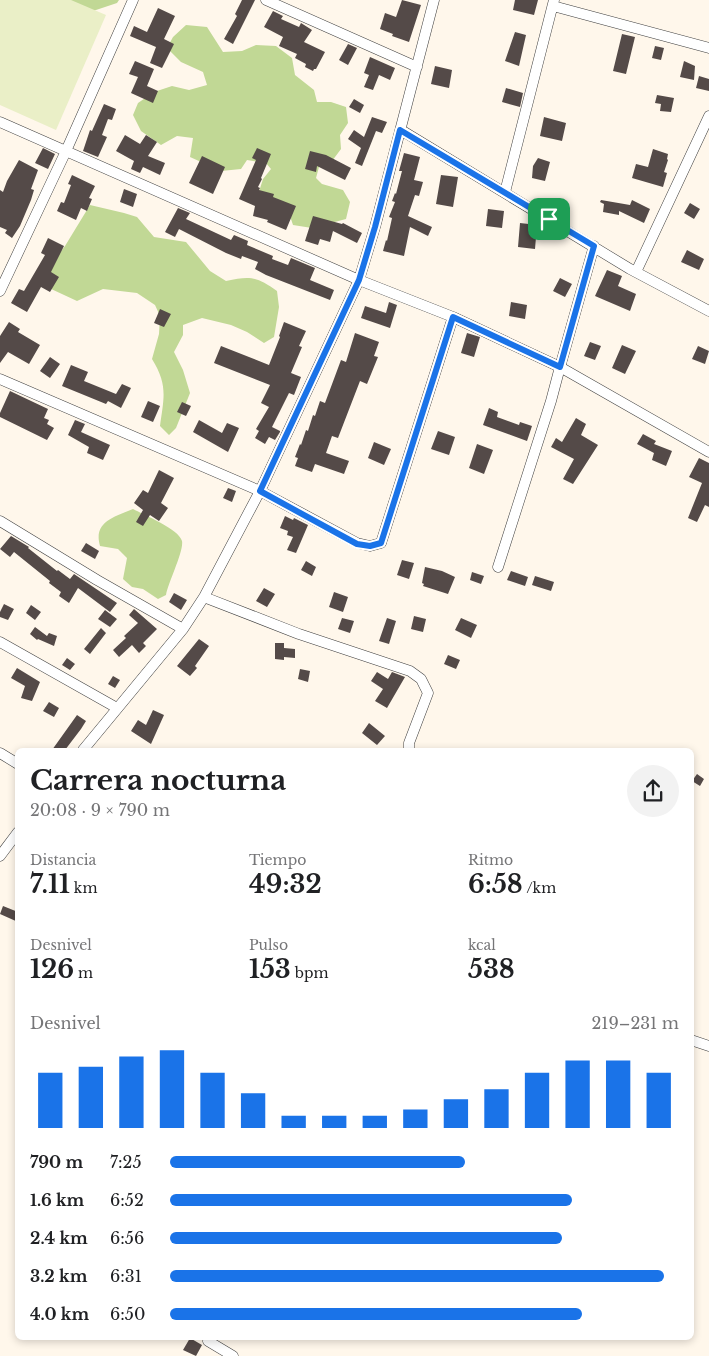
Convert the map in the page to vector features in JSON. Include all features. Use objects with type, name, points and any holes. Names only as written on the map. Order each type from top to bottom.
[{"type":"street","points":[[0,291],[66,151],[133,0]]},
{"type":"street","points":[[266,0],[417,67]]},
{"type":"street","points":[[85,748],[183,629],[204,598],[260,491],[359,280],[375,227],[434,0]]},
{"type":"street","points":[[505,192],[553,3],[709,48]]},
{"type":"street","points":[[636,272],[709,116]]},
{"type":"street","points":[[0,122],[359,280],[453,317],[560,367],[709,452]]},
{"type":"street","points":[[400,130],[636,272],[709,311]]},
{"type":"street","points":[[498,567],[551,401],[594,246]]},
{"type":"street","points":[[0,379],[260,491],[357,544],[370,546],[381,543],[453,317]]},
{"type":"street","points":[[0,522],[183,629]]},
{"type":"street","points":[[204,598],[299,634],[410,671],[421,679],[428,693],[408,743],[408,748]]},
{"type":"street","points":[[0,642],[117,708]]},
{"type":"street","points":[[0,753],[15,762]]},
{"type":"street","points":[[0,856],[15,836]]},
{"type":"street","points":[[694,1041],[709,1046]]},
{"type":"street","points":[[208,1341],[232,1356]]},
{"type":"green space","points":[[0,0],[71,0],[106,15],[56,130],[0,105]]},
{"type":"green space","points":[[60,0],[119,0],[117,3],[90,12]]},
{"type":"green space","points":[[186,25],[207,27],[223,52],[242,51],[256,45],[276,46],[292,58],[295,75],[314,90],[317,102],[331,102],[346,107],[348,123],[340,135],[341,149],[332,161],[319,167],[316,178],[322,184],[343,190],[350,202],[346,219],[312,228],[293,225],[289,213],[256,201],[263,179],[271,169],[266,163],[247,160],[241,169],[221,171],[190,157],[193,138],[177,136],[161,145],[141,131],[133,115],[138,103],[154,92],[172,86],[189,90],[207,85],[203,72],[181,62],[167,48],[173,37]]},
{"type":"green space","points":[[90,205],[137,217],[154,237],[186,242],[210,271],[226,281],[253,278],[264,282],[277,291],[279,307],[274,337],[264,343],[247,332],[231,325],[202,318],[183,325],[183,335],[174,352],[183,370],[190,393],[176,428],[169,435],[160,426],[163,384],[152,359],[159,334],[160,316],[155,305],[137,293],[103,289],[77,301],[49,288],[46,271],[65,246]]},
{"type":"green space","points":[[133,509],[168,527],[182,541],[181,552],[166,595],[158,599],[143,589],[132,587],[123,579],[127,558],[118,549],[100,546],[99,538],[102,526],[112,518]]},
{"type":"building","points":[[242,0],[255,0],[233,44],[224,39],[237,16],[235,14]]},
{"type":"building","points":[[402,0],[421,5],[409,42],[380,29],[385,13],[396,17]]},
{"type":"building","points":[[515,0],[538,0],[534,15],[513,10]]},
{"type":"building","points":[[158,8],[175,16],[164,39],[174,44],[162,68],[150,63],[156,47],[130,36],[134,26],[147,32]]},
{"type":"building","points":[[273,11],[283,16],[281,19],[299,27],[301,23],[312,30],[304,42],[325,52],[316,69],[313,71],[305,67],[306,64],[295,58],[297,54],[279,46],[283,37],[264,27]]},
{"type":"building","points":[[515,32],[526,35],[519,66],[505,61]]},
{"type":"building","points":[[622,34],[635,37],[626,74],[613,71]]},
{"type":"building","points":[[348,44],[357,48],[348,65],[339,60]]},
{"type":"building","points":[[655,46],[664,48],[661,60],[652,58]]},
{"type":"building","points":[[370,57],[395,68],[390,80],[379,75],[373,90],[364,87],[369,75],[364,73]]},
{"type":"building","points":[[135,61],[154,69],[147,86],[158,91],[153,103],[131,93],[138,77],[129,74]]},
{"type":"building","points":[[684,61],[695,66],[694,80],[680,77]]},
{"type":"building","points":[[435,66],[452,70],[449,88],[431,84]]},
{"type":"building","points":[[699,76],[709,79],[709,91],[696,88]]},
{"type":"building","points":[[506,88],[523,93],[520,107],[502,102]]},
{"type":"building","points":[[657,95],[674,98],[671,112],[660,111],[661,104],[655,103]]},
{"type":"building","points":[[354,99],[364,105],[360,113],[349,107]]},
{"type":"building","points":[[104,104],[116,109],[112,120],[108,119],[102,135],[107,137],[98,157],[83,151],[90,130],[92,131]]},
{"type":"building","points":[[372,117],[387,122],[382,133],[376,131],[362,166],[355,163],[361,148],[348,139],[354,130],[364,137]]},
{"type":"building","points":[[544,117],[566,123],[562,141],[540,136]]},
{"type":"building","points":[[125,135],[140,144],[146,135],[157,142],[148,156],[165,163],[160,175],[143,167],[140,173],[131,169],[134,161],[116,151]]},
{"type":"building","points":[[43,148],[55,154],[48,169],[35,163]]},
{"type":"building","points":[[257,148],[271,154],[258,187],[260,188],[259,190],[274,194],[273,197],[296,206],[286,230],[267,222],[268,220],[253,216],[255,206],[239,199],[256,160],[252,158]]},
{"type":"building","points":[[653,149],[668,154],[664,172],[667,173],[663,187],[632,178],[636,164],[648,167]]},
{"type":"building","points":[[310,151],[326,155],[351,168],[345,180],[317,166],[316,172],[305,169]]},
{"type":"building","points":[[404,153],[420,157],[414,180],[423,182],[419,196],[415,195],[408,216],[432,227],[428,236],[410,227],[404,256],[383,251],[392,218],[389,217],[395,202],[392,201],[396,194],[402,171],[399,171]]},
{"type":"building","points":[[202,156],[225,167],[213,194],[189,183]]},
{"type":"building","points":[[538,158],[550,162],[545,181],[532,178],[533,166]]},
{"type":"building","points":[[19,160],[38,170],[31,189],[34,190],[31,200],[20,226],[12,238],[5,233],[7,230],[0,227],[0,190],[3,192]]},
{"type":"building","points":[[72,175],[95,186],[89,198],[92,199],[87,211],[81,208],[76,220],[57,211],[61,202],[64,203],[71,185],[68,184]]},
{"type":"building","points":[[441,175],[458,177],[453,207],[436,204]]},
{"type":"building","points":[[124,189],[137,194],[133,207],[120,202]]},
{"type":"building","points":[[601,200],[630,205],[632,200],[650,209],[644,223],[619,211],[619,215],[603,212],[604,204],[600,202]]},
{"type":"building","points":[[690,203],[700,209],[694,219],[684,213]]},
{"type":"building","points":[[178,208],[190,213],[186,219],[231,240],[234,235],[248,241],[247,245],[273,256],[272,259],[288,265],[291,258],[315,268],[310,280],[334,290],[330,300],[266,275],[255,269],[258,262],[242,256],[241,259],[226,253],[179,229],[175,237],[165,232]]},
{"type":"building","points":[[488,209],[504,211],[502,228],[486,226]]},
{"type":"building","points":[[313,216],[343,223],[362,233],[357,243],[333,231],[330,242],[320,239],[318,245],[305,241]]},
{"type":"building","points":[[520,223],[537,225],[535,249],[518,247]]},
{"type":"building","points":[[48,238],[64,246],[51,272],[59,277],[50,292],[41,287],[27,312],[11,303],[19,289],[24,291],[45,255],[41,253]]},
{"type":"building","points":[[687,250],[704,259],[699,270],[681,262]]},
{"type":"building","points":[[607,270],[622,276],[618,286],[636,294],[630,311],[595,296]]},
{"type":"building","points":[[560,278],[572,284],[565,297],[553,291]]},
{"type":"building","points":[[389,302],[397,305],[390,328],[361,318],[365,306],[386,313]]},
{"type":"building","points":[[511,302],[527,305],[525,319],[509,316]]},
{"type":"building","points":[[160,309],[171,314],[164,327],[154,323]]},
{"type":"building","points":[[9,322],[20,329],[18,332],[40,345],[29,364],[8,352],[0,363],[0,336]]},
{"type":"building","points":[[284,322],[306,331],[299,346],[302,347],[291,373],[301,377],[294,395],[289,393],[272,427],[280,432],[275,440],[269,437],[265,444],[255,438],[259,431],[256,429],[269,407],[261,403],[270,385],[214,363],[221,346],[269,365]]},
{"type":"building","points":[[355,333],[379,342],[374,356],[378,357],[367,384],[360,381],[338,438],[332,436],[326,453],[349,461],[344,474],[315,464],[312,472],[295,466],[298,458],[295,457],[306,430],[308,431],[320,401],[325,403],[341,360],[346,362]]},
{"type":"building","points":[[467,333],[480,337],[474,357],[461,353]]},
{"type":"building","points":[[590,342],[601,346],[595,360],[584,356]]},
{"type":"building","points":[[622,345],[636,351],[625,374],[612,368]]},
{"type":"building","points":[[698,346],[709,351],[705,364],[692,359]]},
{"type":"building","points":[[50,357],[60,364],[50,378],[40,371]]},
{"type":"building","points":[[71,365],[88,372],[84,381],[116,394],[122,384],[131,388],[121,408],[108,401],[106,404],[62,386]]},
{"type":"building","points":[[10,391],[48,409],[44,418],[49,420],[47,424],[54,428],[47,440],[0,417]]},
{"type":"building","points":[[148,401],[160,406],[153,422],[141,417]]},
{"type":"building","points":[[182,402],[191,406],[186,416],[177,412]]},
{"type":"building","points":[[489,408],[498,412],[497,417],[519,425],[520,422],[532,426],[527,441],[483,425]]},
{"type":"building","points":[[576,418],[586,424],[581,435],[598,445],[573,484],[563,479],[574,459],[551,447],[556,438],[562,442]]},
{"type":"building","points":[[75,420],[85,424],[81,432],[110,445],[103,460],[87,453],[89,447],[68,435]]},
{"type":"building","points":[[199,420],[222,433],[227,423],[239,428],[228,452],[193,432]]},
{"type":"building","points":[[438,431],[455,437],[449,455],[431,449]]},
{"type":"building","points":[[643,434],[656,441],[654,444],[672,451],[666,466],[652,460],[654,453],[637,444]]},
{"type":"building","points":[[374,442],[391,449],[384,465],[368,458]]},
{"type":"building","points":[[477,444],[493,450],[484,474],[469,468]]},
{"type":"building","points":[[699,458],[709,463],[709,507],[705,505],[697,522],[688,518],[702,483],[689,477]]},
{"type":"building","points":[[159,470],[174,478],[161,503],[168,508],[159,521],[150,515],[143,526],[136,522],[143,510],[134,503],[143,490],[148,493]]},
{"type":"building","points":[[228,488],[236,491],[232,502],[223,498]]},
{"type":"building","points":[[285,516],[308,525],[296,553],[287,550],[293,537],[287,535],[288,531],[280,528]]},
{"type":"building","points":[[11,536],[29,547],[57,571],[70,579],[74,574],[117,603],[110,612],[78,588],[69,603],[59,596],[61,592],[49,583],[50,581],[14,552],[10,557],[0,549]]},
{"type":"building","points":[[86,543],[99,551],[95,559],[81,551]]},
{"type":"building","points":[[402,560],[414,563],[409,579],[397,575]]},
{"type":"building","points":[[306,561],[316,567],[312,576],[301,570]]},
{"type":"building","points":[[425,567],[442,571],[455,577],[448,594],[423,586]]},
{"type":"building","points":[[511,571],[528,577],[525,586],[507,580]]},
{"type":"building","points":[[472,572],[484,576],[481,584],[470,580]]},
{"type":"building","points":[[535,576],[554,582],[551,591],[532,585]]},
{"type":"building","points":[[264,588],[275,594],[267,607],[256,601]]},
{"type":"building","points":[[334,592],[348,597],[343,612],[329,607]]},
{"type":"building","points":[[174,593],[187,600],[181,610],[169,602]]},
{"type":"building","points":[[4,604],[14,609],[8,620],[0,617]]},
{"type":"building","points":[[31,605],[41,612],[35,620],[26,613]]},
{"type":"building","points":[[134,609],[157,629],[143,643],[146,646],[139,653],[132,645],[119,657],[113,650],[138,623],[129,615]]},
{"type":"building","points":[[105,610],[117,619],[110,627],[98,619]]},
{"type":"building","points":[[414,616],[426,619],[423,632],[411,629]]},
{"type":"building","points":[[342,618],[354,621],[350,633],[338,629]]},
{"type":"building","points":[[387,618],[396,621],[389,644],[379,641]]},
{"type":"building","points":[[461,618],[477,625],[471,638],[455,630]]},
{"type":"building","points":[[35,627],[47,636],[49,633],[57,636],[54,646],[37,640],[30,634]]},
{"type":"building","points":[[101,628],[106,633],[90,654],[84,649]]},
{"type":"building","points":[[199,639],[209,646],[195,666],[197,668],[190,676],[177,666]]},
{"type":"building","points":[[275,643],[284,643],[284,648],[295,649],[295,658],[284,657],[284,660],[275,659]]},
{"type":"building","points":[[448,655],[460,660],[456,669],[444,664]]},
{"type":"building","points":[[67,658],[75,664],[70,670],[62,665]]},
{"type":"building","points":[[17,668],[40,682],[32,701],[21,698],[25,686],[11,678]]},
{"type":"building","points":[[300,669],[310,671],[308,682],[298,679]]},
{"type":"building","points":[[377,672],[388,679],[392,672],[405,677],[387,708],[375,701],[383,689],[371,681]]},
{"type":"building","points":[[113,676],[120,680],[115,688],[108,684]]},
{"type":"building","points":[[49,702],[59,708],[54,717],[43,711]]},
{"type":"building","points":[[153,710],[164,715],[151,744],[131,731],[138,720],[146,725]]},
{"type":"building","points":[[77,715],[86,721],[67,748],[53,748]]},
{"type":"building","points":[[369,723],[385,736],[377,745],[362,733]]},
{"type":"building","points":[[697,774],[704,779],[700,786],[694,782]]},
{"type":"building","points":[[3,906],[15,911],[15,921],[0,914]]},
{"type":"building","points":[[189,1340],[193,1340],[202,1345],[196,1356],[183,1350]]},
{"type":"route","points":[[400,130],[549,219],[594,246],[560,367],[453,317],[381,543],[370,546],[357,544],[260,491],[359,280],[400,130]]}]
